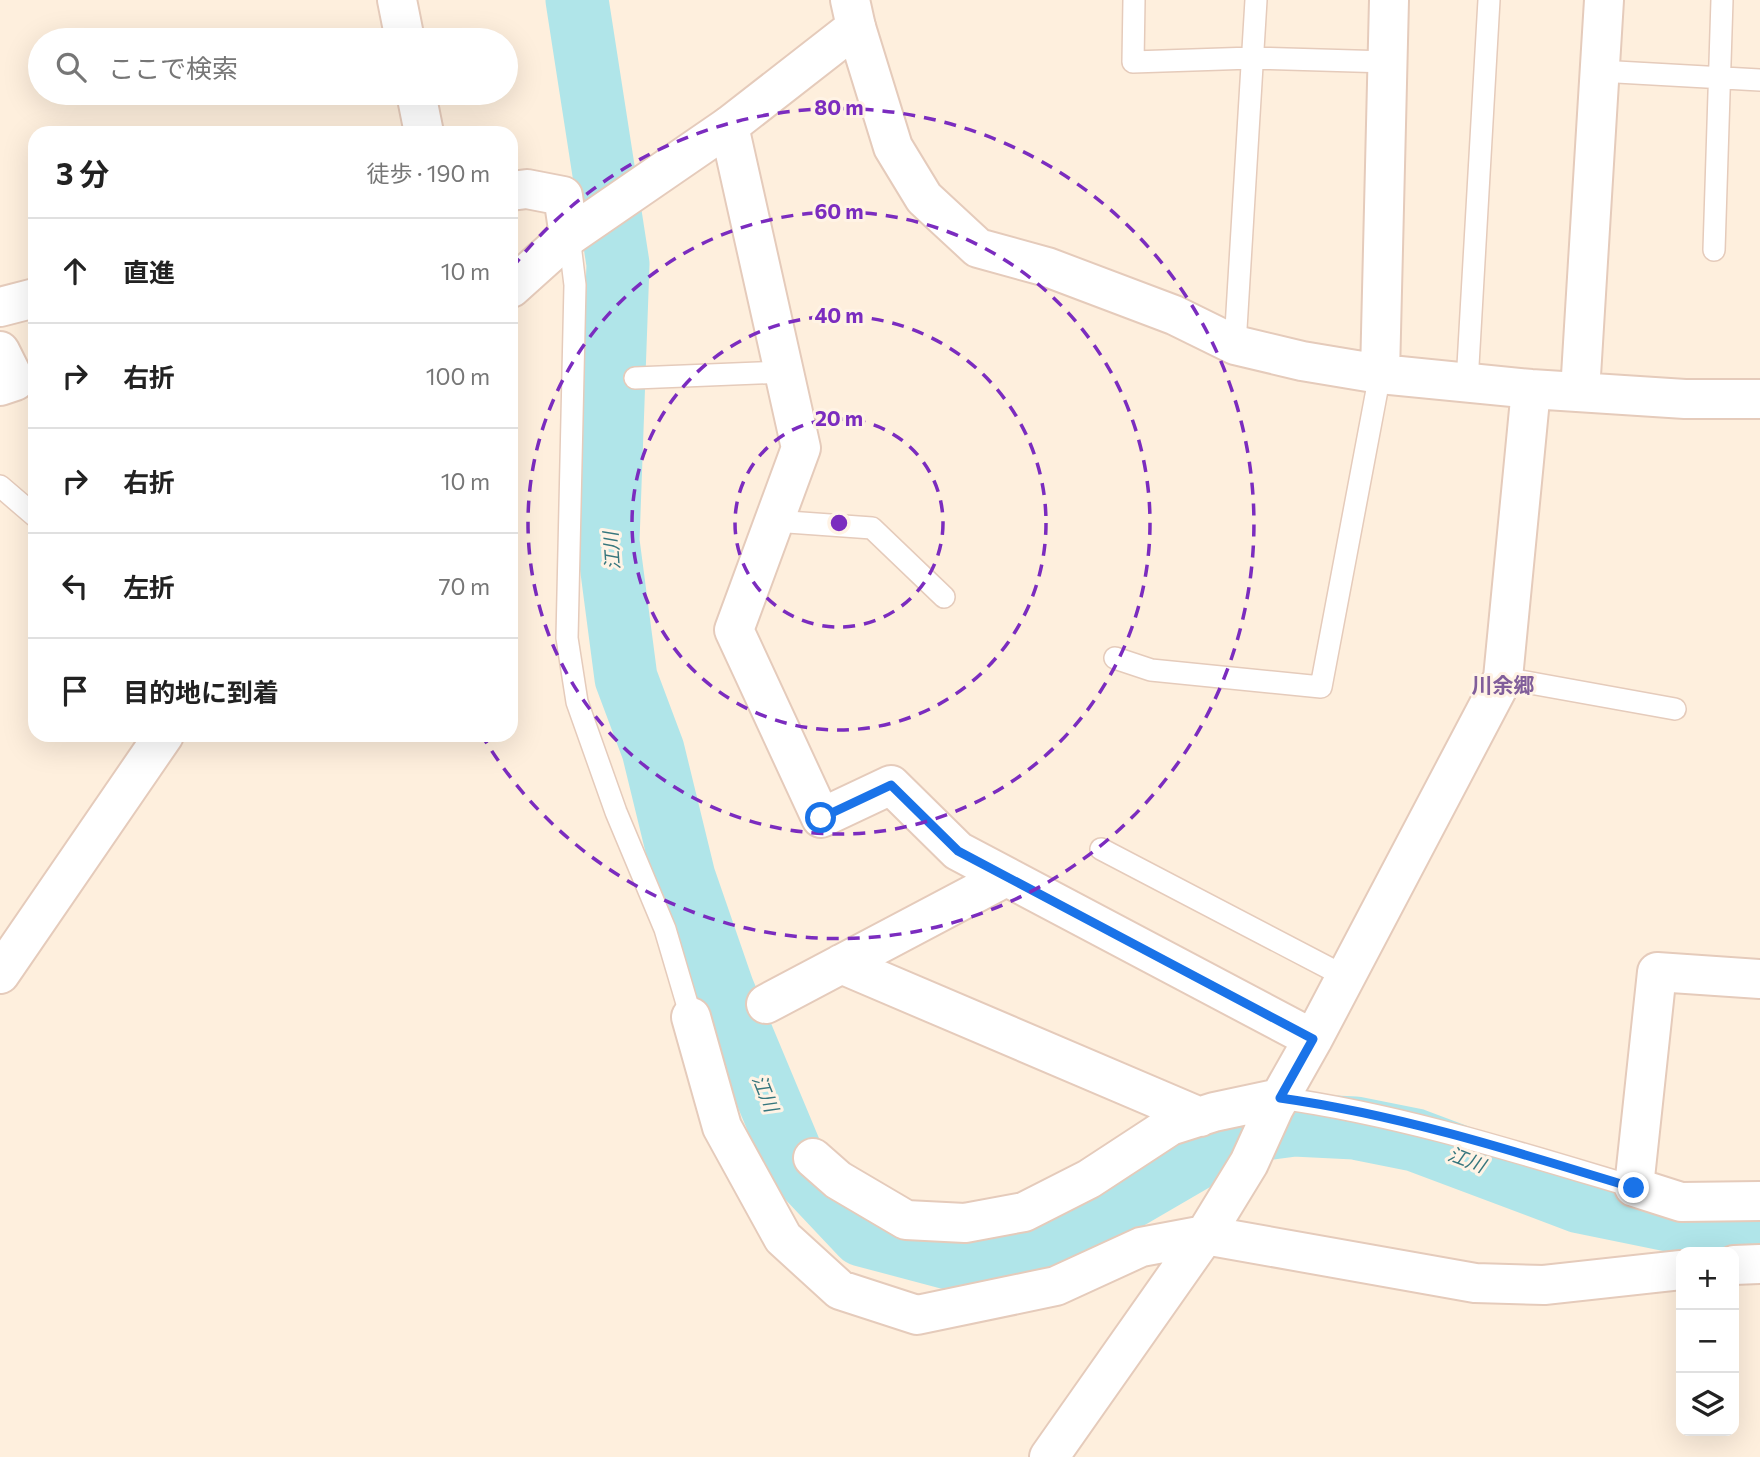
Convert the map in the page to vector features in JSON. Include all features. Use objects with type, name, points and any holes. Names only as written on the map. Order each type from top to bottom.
[{"type":"street","points":[[397,0],[403,28]]},
{"type":"street","points":[[1380,374],[1389,0]]},
{"type":"street","points":[[1580,392],[1604,0]]},
{"type":"street","points":[[518,282],[578,230],[729,126],[853,14],[893,147],[924,198],[978,248],[1046,267],[1174,315],[1235,345],[1302,361],[1380,374],[1531,389],[1685,399],[1760,399]]},
{"type":"street","points":[[418,105],[423,126]]},
{"type":"street","points":[[729,126],[800,448],[734,630],[821,818],[891,785],[958,851],[1313,1039]]},
{"type":"street","points":[[518,190],[527,189],[563,196],[578,230]]},
{"type":"street","points":[[0,307],[28,300]]},
{"type":"street","points":[[0,351],[15,381],[0,386]]},
{"type":"street","points":[[1049,1457],[1205,1235],[1249,1163],[1277,1103],[1503,678],[1531,389]]},
{"type":"street","points":[[0,974],[159,742]]},
{"type":"street","points":[[766,1004],[1006,877]]},
{"type":"street","points":[[841,964],[1200,1117]]},
{"type":"street","points":[[1760,979],[1657,972],[1634,1188],[1681,1202],[1760,1201]]},
{"type":"street","points":[[691,1017],[722,1127],[783,1238],[840,1290],[917,1315],[1016,1297],[1056,1286],[1141,1247],[1205,1235],[1475,1283],[1544,1285],[1676,1271]]},
{"type":"street","points":[[813,1158],[838,1180],[906,1220],[965,1223],[1024,1212],[1089,1179],[1170,1126],[1200,1117],[1277,1103]]},
{"type":"street","points":[[1739,1265],[1760,1264]]},
{"type":"lane","points":[[1134,0],[1133,62],[1252,58],[1388,62]]},
{"type":"lane","points":[[1235,345],[1256,0]]},
{"type":"lane","points":[[1467,383],[1489,0]]},
{"type":"lane","points":[[1714,250],[1722,0]]},
{"type":"lane","points":[[1599,71],[1760,80]]},
{"type":"lane","points":[[578,230],[567,638],[572,675],[577,702],[616,812],[665,929],[691,1017]]},
{"type":"lane","points":[[635,378],[784,372]]},
{"type":"lane","points":[[1115,658],[1151,670],[1321,687],[1380,374]]},
{"type":"lane","points":[[0,486],[28,510]]},
{"type":"lane","points":[[774,521],[872,528],[944,597]]},
{"type":"lane","points":[[1503,678],[1675,709]]},
{"type":"lane","points":[[1101,849],[1346,976]]},
{"type":"lane","points":[[1277,1103],[1323,1104],[1451,1132],[1634,1188]]},
{"type":"waterway","name":"江川","points":[[577,0],[618,264],[608,541],[626,678],[653,750],[684,877],[723,990],[796,1165],[862,1235],[960,1261],[1065,1235],[1242,1132],[1294,1125],[1355,1128],[1415,1140],[1580,1202],[1673,1221],[1760,1220]]},
{"type":"district","name":"川余郷","points":[[1503,684]]},
{"type":"route","points":[[821,818],[891,785],[958,851],[1313,1039],[1280,1098],[1323,1104],[1451,1132],[1634,1188]]}]
